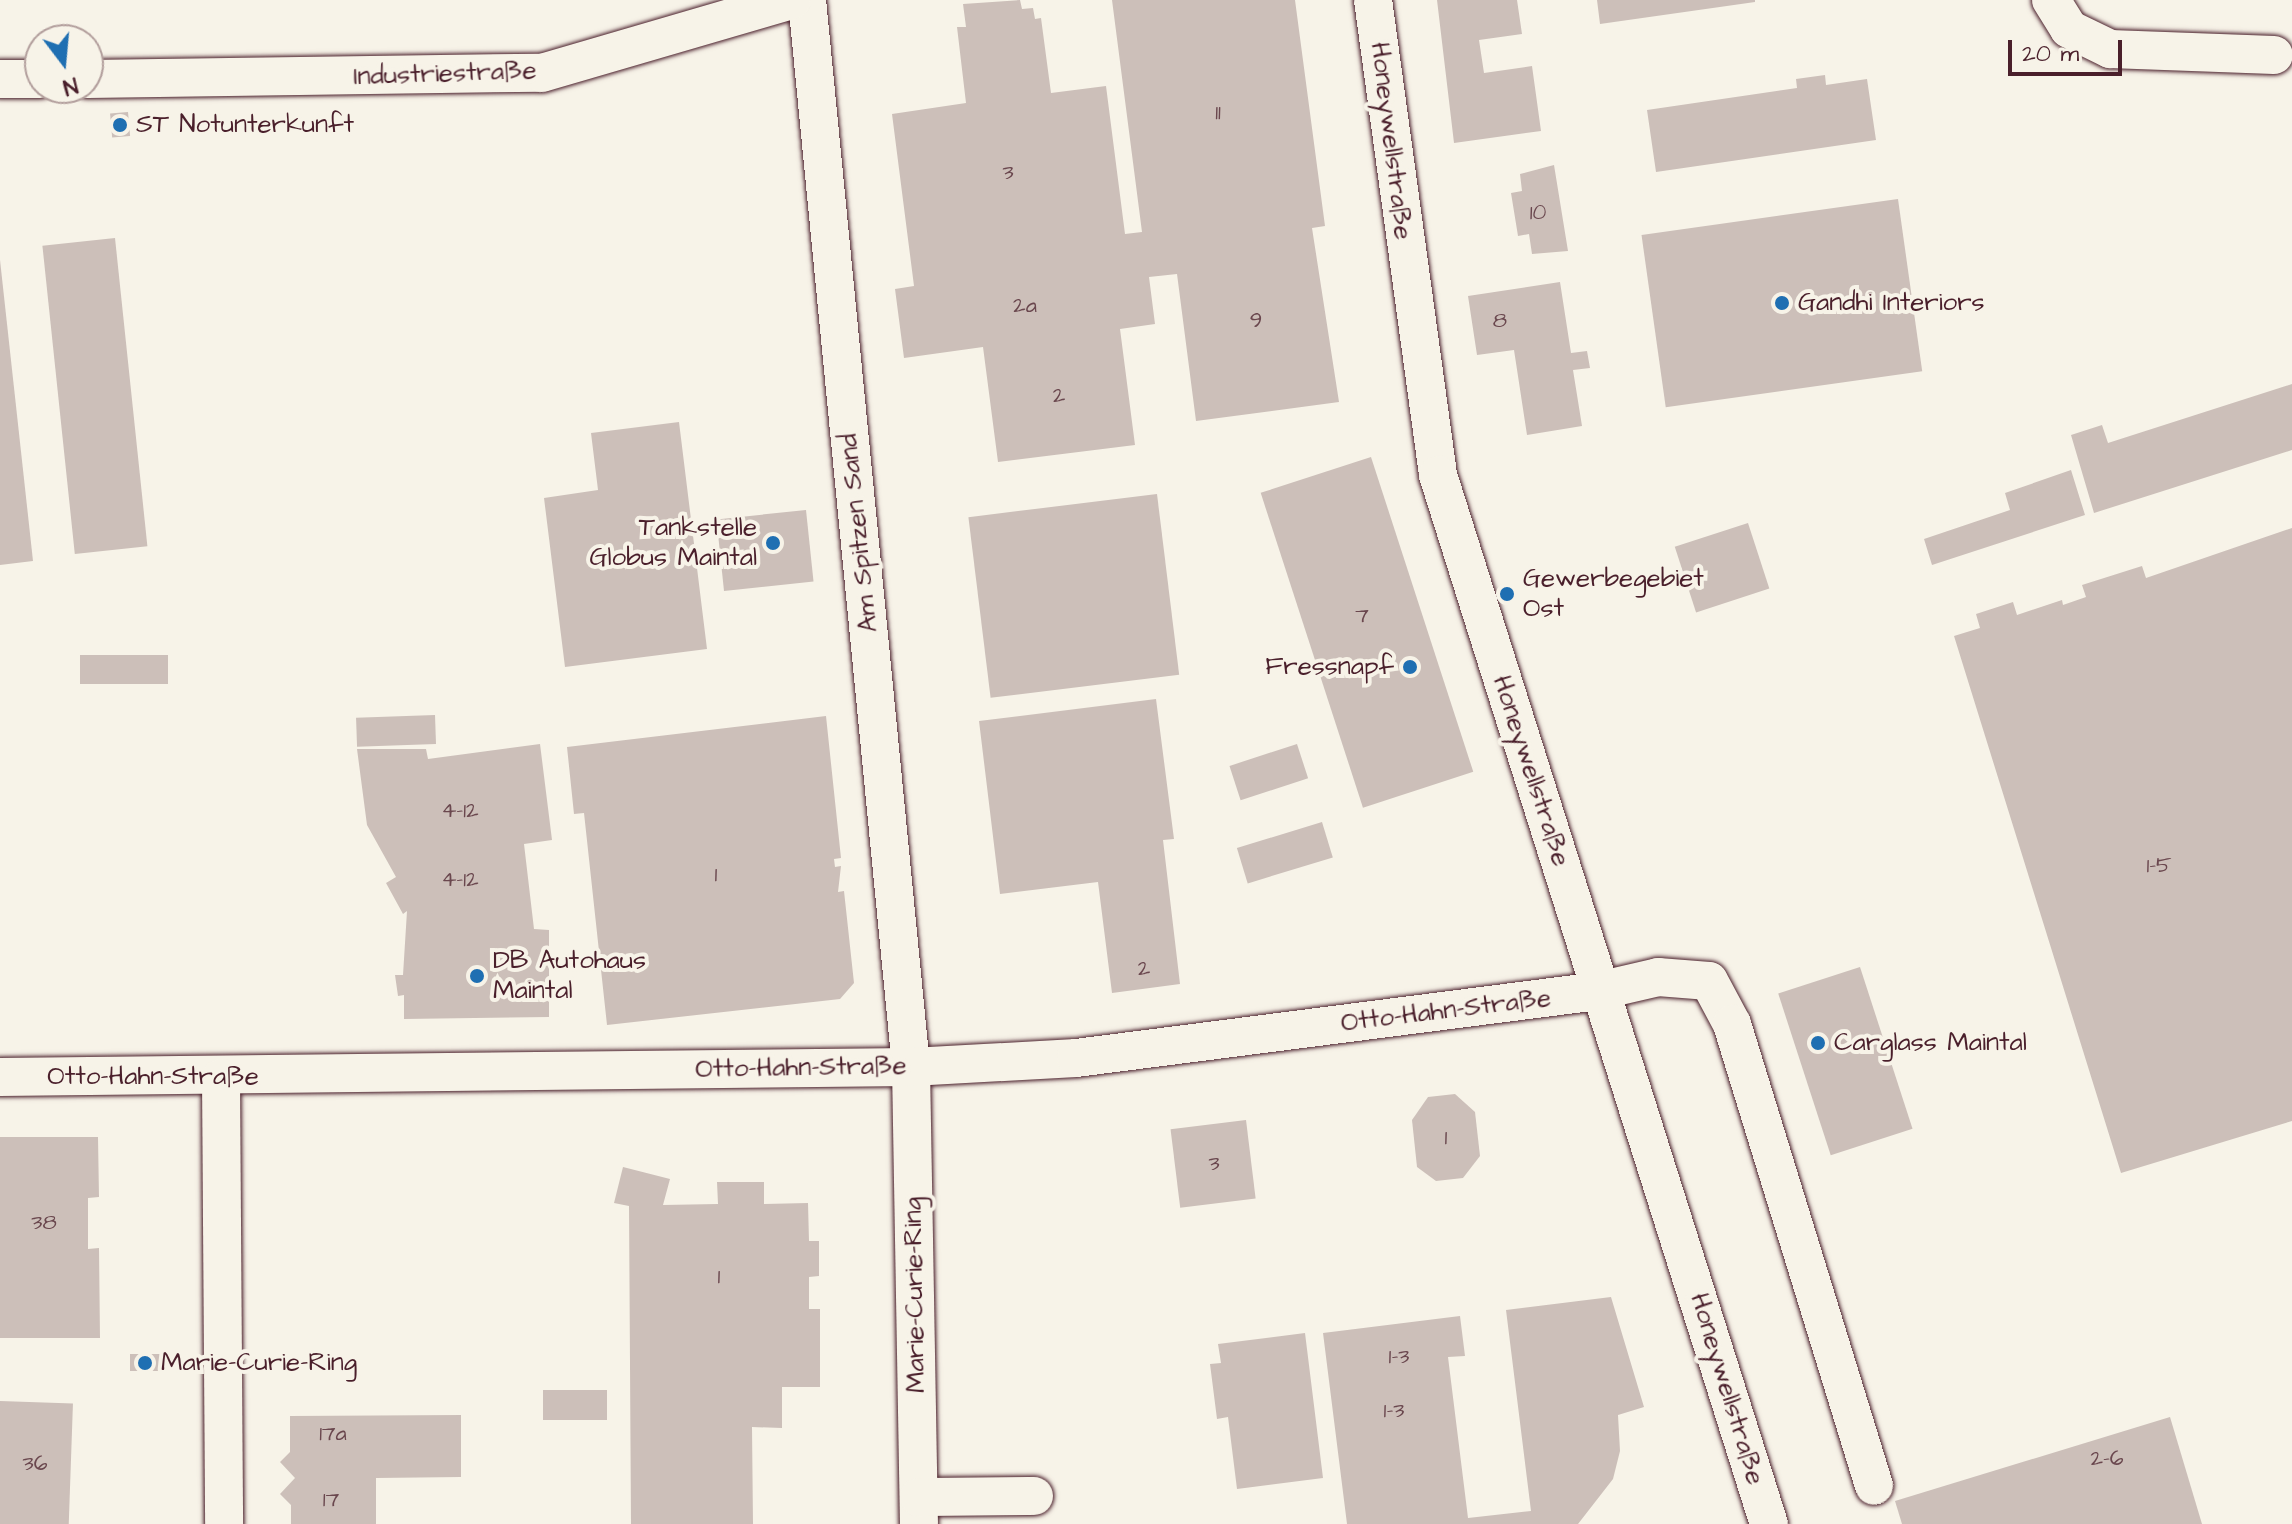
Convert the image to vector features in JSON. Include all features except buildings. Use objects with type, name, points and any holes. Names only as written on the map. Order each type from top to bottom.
[{"type":"street","name":"Industriestraße","points":[[104,79],[542,73],[792,0]]},
{"type":"street","name":"Am Spitzen Sand","points":[[807,0],[911,1067]]},
{"type":"street","name":"Honeywellstraße","points":[[1373,0],[1438,475],[1598,991],[1769,1524]]},
{"type":"street","points":[[2051,0],[2069,29],[2110,49],[2274,55]]},
{"type":"street","points":[[0,79],[24,79]]},
{"type":"street","name":"Otto-Hahn-Straße","points":[[0,1077],[221,1078],[911,1067],[1076,1058],[1598,991],[1658,977],[1709,981],[1732,1024],[1874,1486]]},
{"type":"street","name":"Marie-Curie-Ring","points":[[911,1067],[919,1510]]},
{"type":"street","points":[[221,1078],[224,1524]]},
{"type":"street","points":[[919,1510],[1034,1496]]},
{"type":"place","name":"ST Notunterkunft","points":[[120,125]]},
{"type":"place","name":"Gandhi Interiors","points":[[1782,303]]},
{"type":"place","name":"Tankstelle Globus Maintal","points":[[773,543]]},
{"type":"place","name":"Gewerbegebiet Ost","points":[[1507,594]]},
{"type":"place","name":"Fressnapf","points":[[1410,667]]},
{"type":"place","name":"DB Autohaus Maintal","points":[[477,976]]},
{"type":"place","name":"Carglass Maintal","points":[[1818,1043]]},
{"type":"place","name":"Marie-Curie-Ring","points":[[145,1363]]}]
